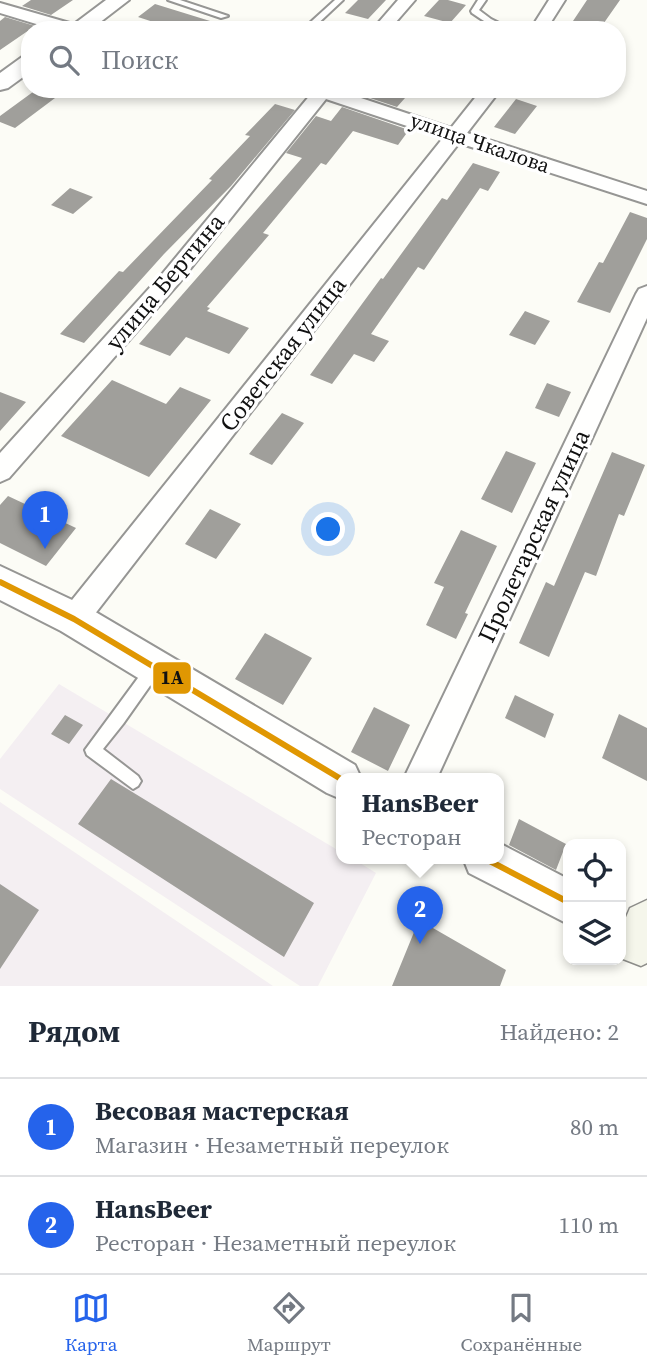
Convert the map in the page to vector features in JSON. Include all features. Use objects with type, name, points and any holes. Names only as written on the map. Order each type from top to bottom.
[{"type":"street","points":[[88,21],[120,0]]},
{"type":"street","points":[[388,21],[407,0]]},
{"type":"street","points":[[544,21],[557,0]]},
{"type":"street","points":[[0,8],[44,21]]},
{"type":"street","points":[[0,83],[21,68]]},
{"type":"street","name":"улица Бертина","points":[[0,471],[171,278],[314,98]]},
{"type":"street","name":"улица Чкалова","points":[[344,98],[647,198]]},
{"type":"street","name":"Советская улица","points":[[74,620],[485,98]]},
{"type":"street","name":"Пролетарская улица","points":[[422,773],[647,294]]},
{"type":"street","points":[[0,582],[74,620],[336,776]]},
{"type":"street","points":[[495,864],[563,899]]},
{"type":"lane","points":[[172,0],[224,16]]},
{"type":"lane","points":[[316,21],[338,0]]},
{"type":"lane","points":[[482,0],[475,10],[488,21]]},
{"type":"lane","points":[[133,781],[92,750],[154,668]]},
{"type":"shaded area","points":[[59,684],[336,849],[336,864],[362,864],[376,873],[318,986],[300,986],[0,789],[0,759]]},
{"type":"shaded area","points":[[0,802],[273,986],[0,986]]},
{"type":"building","points":[[31,0],[73,0],[51,15],[22,6]]},
{"type":"building","points":[[358,0],[386,0],[368,19],[345,13]]},
{"type":"building","points":[[439,0],[466,5],[452,21],[424,16]]},
{"type":"building","points":[[587,0],[620,0],[605,21],[573,21]]},
{"type":"building","points":[[155,4],[210,21],[150,21],[138,17]]},
{"type":"building","points":[[5,17],[21,22],[21,36],[0,50],[0,21]]},
{"type":"building","points":[[25,98],[55,98],[15,128],[0,122],[0,116]]},
{"type":"building","points":[[370,98],[405,98],[397,107]]},
{"type":"building","points":[[516,99],[537,106],[515,134],[494,127]]},
{"type":"building","points":[[275,104],[295,110],[231,186],[164,254],[84,343],[60,334],[119,271],[123,272],[212,180],[209,179],[250,136],[245,135]]},
{"type":"building","points":[[342,107],[409,130],[398,145],[353,131],[326,165],[321,163],[263,233],[269,235],[207,307],[210,308],[207,311],[249,328],[229,354],[186,337],[170,356],[139,344],[302,158],[286,153],[316,116],[331,121]]},
{"type":"building","points":[[473,163],[500,172],[488,191],[480,188],[424,270],[418,267],[371,334],[389,341],[374,362],[354,354],[332,384],[310,375],[442,198],[447,200]]},
{"type":"building","points":[[70,188],[93,197],[73,214],[51,205]]},
{"type":"building","points":[[630,212],[647,218],[647,239],[610,313],[577,302],[599,262],[603,263]]},
{"type":"building","points":[[525,311],[550,321],[535,345],[509,335]]},
{"type":"building","points":[[112,380],[166,404],[180,387],[211,400],[149,477],[61,436]]},
{"type":"building","points":[[547,383],[571,392],[559,417],[535,408]]},
{"type":"building","points":[[0,392],[26,402],[0,431]]},
{"type":"building","points":[[282,413],[304,423],[272,465],[249,454]]},
{"type":"building","points":[[506,451],[536,463],[512,513],[481,499]]},
{"type":"building","points":[[612,452],[645,465],[624,516],[619,514],[596,576],[585,572],[549,657],[519,643],[546,582],[554,586]]},
{"type":"building","points":[[8,496],[76,528],[46,566],[0,543],[0,505]]},
{"type":"building","points":[[210,509],[241,524],[216,559],[185,544]]},
{"type":"building","points":[[461,530],[497,546],[465,613],[468,614],[456,639],[426,625],[444,587],[434,583]]},
{"type":"building","points":[[265,633],[312,658],[283,705],[235,679]]},
{"type":"building","points":[[515,695],[554,714],[545,738],[505,718]]},
{"type":"building","points":[[374,707],[410,725],[388,771],[351,752]]},
{"type":"building","points":[[619,714],[647,728],[647,781],[602,758]]},
{"type":"building","points":[[65,715],[83,725],[69,744],[51,734]]},
{"type":"building","points":[[111,779],[314,903],[284,957],[78,824]]},
{"type":"building","points":[[519,819],[563,842],[563,852],[556,870],[509,845]]},
{"type":"building","points":[[0,884],[39,910],[0,969]]},
{"type":"building","points":[[419,920],[506,970],[500,986],[392,986]]},
{"type":"transit line","name":"1А","points":[[0,582],[74,619],[336,776]]},
{"type":"transit line","name":"1А","points":[[495,864],[563,899]]},
{"type":"place","name":"Весовая мастерская","points":[[45,549]]},
{"type":"place","name":"HansBeer","points":[[420,944]]}]
